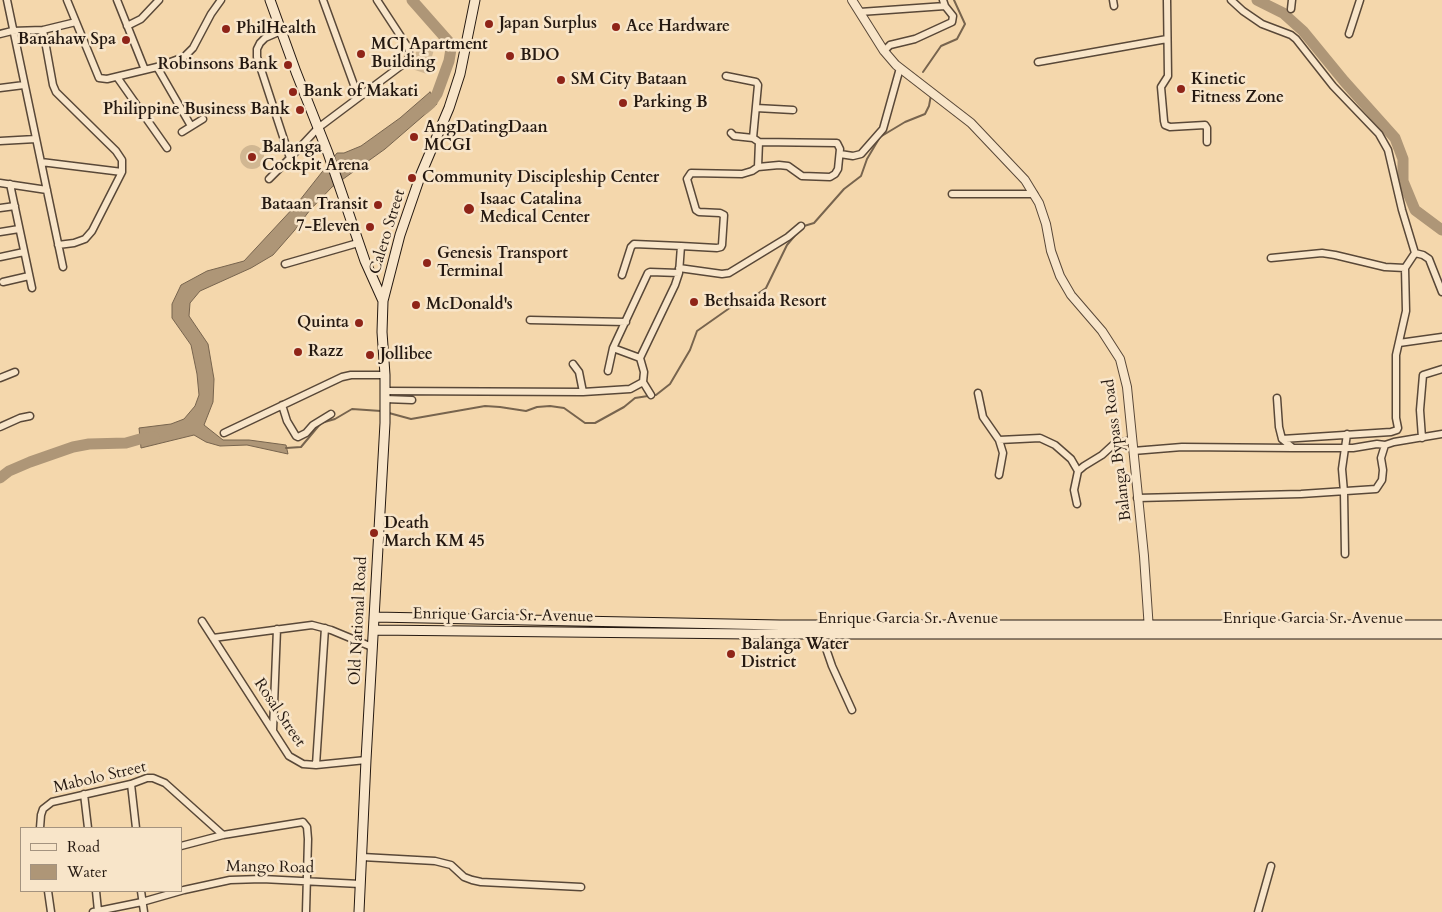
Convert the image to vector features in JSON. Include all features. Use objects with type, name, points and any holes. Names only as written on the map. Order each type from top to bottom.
[{"type":"main road","points":[[270,0],[328,153],[358,243],[383,301]]},
{"type":"main road","name":"Calero Street","points":[[383,301],[403,227],[421,174],[449,108],[460,74],[475,0]]},
{"type":"main road","name":"Old National Road","points":[[359,912],[385,403],[382,332],[383,301]]},
{"type":"main road","name":"Enrique Garcia Sr. Avenue","points":[[374,617],[780,629],[821,634],[1149,635],[1408,630],[1442,625]]},
{"type":"main road","name":"Enrique Garcia Sr. Avenue","points":[[374,630],[780,629],[1149,625],[1408,630],[1442,634]]},
{"type":"street","points":[[7,0],[63,267]]},
{"type":"street","points":[[67,0],[99,78],[107,80],[157,67],[184,56],[193,48],[211,14],[221,0]]},
{"type":"street","points":[[117,0],[145,70]]},
{"type":"street","points":[[127,26],[140,19],[159,0]]},
{"type":"street","points":[[323,0],[358,96]]},
{"type":"street","points":[[269,178],[318,128],[358,96],[406,62],[409,57],[409,49],[377,0]]},
{"type":"street","name":"Balanga Bypass Road","points":[[852,0],[884,51],[900,68],[971,123],[1025,180],[1039,202],[1046,224],[1051,251],[1060,276],[1071,295],[1102,331],[1120,359],[1127,387],[1144,556],[1149,635]]},
{"type":"street","points":[[1167,0],[1168,76],[1161,87],[1165,125],[1170,127],[1205,125],[1207,142]]},
{"type":"street","points":[[1231,0],[1262,24],[1291,35],[1296,39],[1332,86],[1378,134],[1388,150],[1402,210],[1415,253],[1406,268],[1406,312],[1396,355],[1396,415],[1398,428],[1391,432],[1282,439]]},
{"type":"street","points":[[1291,9],[1292,0]]},
{"type":"street","points":[[1349,34],[1360,0]]},
{"type":"street","points":[[860,12],[944,3],[953,16],[952,22],[924,35],[890,45],[884,51]]},
{"type":"street","points":[[0,34],[12,31],[43,30],[76,22]]},
{"type":"street","points":[[43,30],[56,92],[116,151],[122,160],[122,172],[92,231],[85,239],[74,244],[58,245]]},
{"type":"street","points":[[281,31],[265,38],[260,43],[257,49],[257,57],[290,158]]},
{"type":"street","points":[[1038,62],[1167,39]]},
{"type":"street","points":[[157,67],[191,126]]},
{"type":"street","points":[[840,154],[853,156],[861,154],[883,129],[900,68]]},
{"type":"street","points":[[726,76],[756,82],[758,85],[756,140],[758,167]]},
{"type":"street","points":[[117,77],[167,148]]},
{"type":"street","points":[[0,88],[24,85]]},
{"type":"street","points":[[756,108],[793,110]]},
{"type":"street","points":[[182,132],[204,119]]},
{"type":"street","points":[[622,275],[630,247],[634,244],[721,247],[724,215],[696,210],[687,179],[691,173],[742,174],[758,167],[779,165],[788,166],[802,176],[830,177],[838,169],[839,145],[834,143],[756,140],[734,136],[731,133]]},
{"type":"street","points":[[0,142],[36,139]]},
{"type":"street","points":[[41,162],[122,172]]},
{"type":"street","points":[[0,183],[47,190]]},
{"type":"street","points":[[10,184],[32,288]]},
{"type":"street","points":[[952,194],[1034,194]]},
{"type":"street","points":[[0,208],[14,206]]},
{"type":"street","points":[[608,371],[613,348],[648,273],[679,270],[729,273],[788,237],[801,226]]},
{"type":"street","points":[[0,232],[19,229]]},
{"type":"street","points":[[285,264],[358,243]]},
{"type":"street","points":[[651,395],[643,382],[644,372],[640,358],[675,285],[679,270],[681,246]]},
{"type":"street","points":[[0,257],[24,252]]},
{"type":"street","points":[[1415,253],[1429,259],[1442,292]]},
{"type":"street","points":[[1271,258],[1322,254],[1335,255],[1385,267],[1406,268]]},
{"type":"street","points":[[3,282],[29,276]]},
{"type":"street","points":[[530,320],[626,322]]},
{"type":"street","points":[[1399,343],[1442,337]]},
{"type":"street","points":[[613,348],[640,358]]},
{"type":"street","points":[[573,364],[579,372],[583,392]]},
{"type":"street","points":[[1422,438],[1420,410],[1423,375],[1442,369]]},
{"type":"street","points":[[0,378],[14,372]]},
{"type":"street","points":[[224,433],[342,377],[351,375],[385,375]]},
{"type":"street","points":[[385,403],[630,389],[643,382]]},
{"type":"street","points":[[978,393],[983,417],[1000,440],[1003,452],[999,475]]},
{"type":"street","points":[[1277,398],[1279,427],[1282,439],[1293,448]]},
{"type":"street","points":[[385,403],[412,400]]},
{"type":"street","points":[[282,405],[287,421],[296,436],[306,433],[313,425],[331,414]]},
{"type":"street","points":[[0,427],[20,418],[30,416]]},
{"type":"street","points":[[1345,554],[1342,469],[1347,434]]},
{"type":"street","points":[[1133,452],[1182,448],[1344,448],[1385,445],[1442,434]]},
{"type":"street","points":[[1000,440],[1040,438],[1055,445],[1071,458],[1078,471],[1074,490],[1077,504]]},
{"type":"street","points":[[1078,471],[1114,444],[1132,440]]},
{"type":"street","points":[[1137,498],[1344,492],[1376,489],[1382,480],[1381,458],[1385,445]]},
{"type":"street","name":"Rosal Street","points":[[202,621],[289,756],[303,764],[316,765],[366,760]]},
{"type":"street","points":[[214,638],[305,625],[325,628],[372,647]]},
{"type":"street","points":[[316,765],[325,628]]},
{"type":"street","points":[[273,730],[277,629]]},
{"type":"street","points":[[821,634],[832,666],[852,710]]},
{"type":"street","name":"Mabolo Street","points":[[40,827],[41,815],[46,806],[52,802],[131,784],[147,778],[165,783],[223,835]]},
{"type":"street","points":[[131,784],[136,827]]},
{"type":"street","points":[[84,794],[88,827]]},
{"type":"street","points":[[182,846],[223,835],[303,822],[307,827],[308,839],[306,912]]},
{"type":"street","points":[[362,857],[435,861],[451,865],[464,876],[481,882],[581,886]]},
{"type":"street","points":[[1258,912],[1271,866]]},
{"type":"street","name":"Mango Road","points":[[182,891],[230,880],[262,879],[360,884]]},
{"type":"street","points":[[48,892],[51,912]]},
{"type":"street","points":[[96,892],[96,911]]},
{"type":"street","points":[[142,892],[144,912]]},
{"type":"street","name":"Mango Road","points":[[96,911],[142,902],[177,892]]},
{"type":"shaded area","points":[[419,40],[435,46],[427,74],[412,69]]},
{"type":"shaded area","name":"Balanga Cockpit Arena","points":[[252,145],[261,148],[264,157],[261,166],[252,169],[243,166],[240,157],[243,148]]},
{"type":"water","points":[[430,92],[437,104],[385,149],[332,187],[310,210],[273,255],[251,268],[200,291],[190,303],[189,316],[208,344],[214,379],[213,402],[204,425],[223,440],[249,440],[286,445],[288,454],[247,445],[220,446],[206,442],[194,435],[141,448],[139,428],[171,424],[184,419],[195,406],[199,395],[191,345],[172,318],[172,304],[181,285],[207,271],[244,261],[296,205],[337,153],[344,153],[361,146],[400,118]]},
{"type":"waterway","points":[[412,0],[449,42],[451,49],[449,61],[437,94],[424,109]]},
{"type":"waterway","points":[[923,72],[941,46],[957,39],[965,24],[954,0]]},
{"type":"waterway","points":[[1257,0],[1283,13],[1303,31],[1344,81],[1395,138],[1403,159],[1403,181],[1415,210],[1442,230]]},
{"type":"waterway","points":[[804,226],[814,223],[844,189],[861,176],[867,159],[880,137],[905,122],[925,114],[931,95]]},
{"type":"waterway","points":[[653,395],[656,395],[670,384],[690,350],[697,331],[741,300],[753,297],[766,288],[787,245],[797,233]]},
{"type":"waterway","points":[[389,413],[411,419],[485,406],[526,411],[537,407],[550,406],[564,408],[585,423],[595,423],[624,407],[635,398],[648,396]]},
{"type":"waterway","points":[[286,448],[301,447],[321,423],[335,419],[352,409],[381,411]]},
{"type":"waterway","points":[[0,478],[9,471],[30,462],[73,447],[89,444],[126,443],[154,437]]},
{"type":"place","name":"Japan Surplus","points":[[489,24]]},
{"type":"place","name":"Ace Hardware","points":[[616,27]]},
{"type":"place","name":"PhilHealth","points":[[226,29]]},
{"type":"place","name":"Banahaw Spa","points":[[126,40]]},
{"type":"place","name":"MCJ Apartment Building","points":[[361,54]]},
{"type":"place","name":"BDO","points":[[510,56]]},
{"type":"place","name":"Robinsons Bank","points":[[288,65]]},
{"type":"place","name":"SM City Bataan","points":[[561,80]]},
{"type":"place","name":"Kinetic Fitness Zone","points":[[1181,89]]},
{"type":"place","name":"Bank of Makati","points":[[293,92]]},
{"type":"place","name":"Parking B","points":[[623,103]]},
{"type":"place","name":"Philippine Business Bank","points":[[300,110]]},
{"type":"place","name":"AngDatingDaan MCGI","points":[[414,137]]},
{"type":"place","name":"Balanga Cockpit Arena","points":[[252,157]]},
{"type":"place","name":"Community Discipleship Center","points":[[412,178]]},
{"type":"place","name":"Bataan Transit","points":[[378,205]]},
{"type":"place","name":"Isaac Catalina Medical Center","points":[[469,209]]},
{"type":"place","name":"7-Eleven","points":[[370,227]]},
{"type":"place","name":"Genesis Transport Terminal","points":[[427,263]]},
{"type":"place","name":"Bethsaida Resort","points":[[694,302]]},
{"type":"place","name":"McDonald's","points":[[416,305]]},
{"type":"place","name":"Quinta","points":[[359,323]]},
{"type":"place","name":"Razz","points":[[298,352]]},
{"type":"place","name":"Jollibee","points":[[370,355]]},
{"type":"place","name":"Death March KM 45","points":[[374,533]]},
{"type":"place","name":"Balanga Water District","points":[[731,654]]}]
